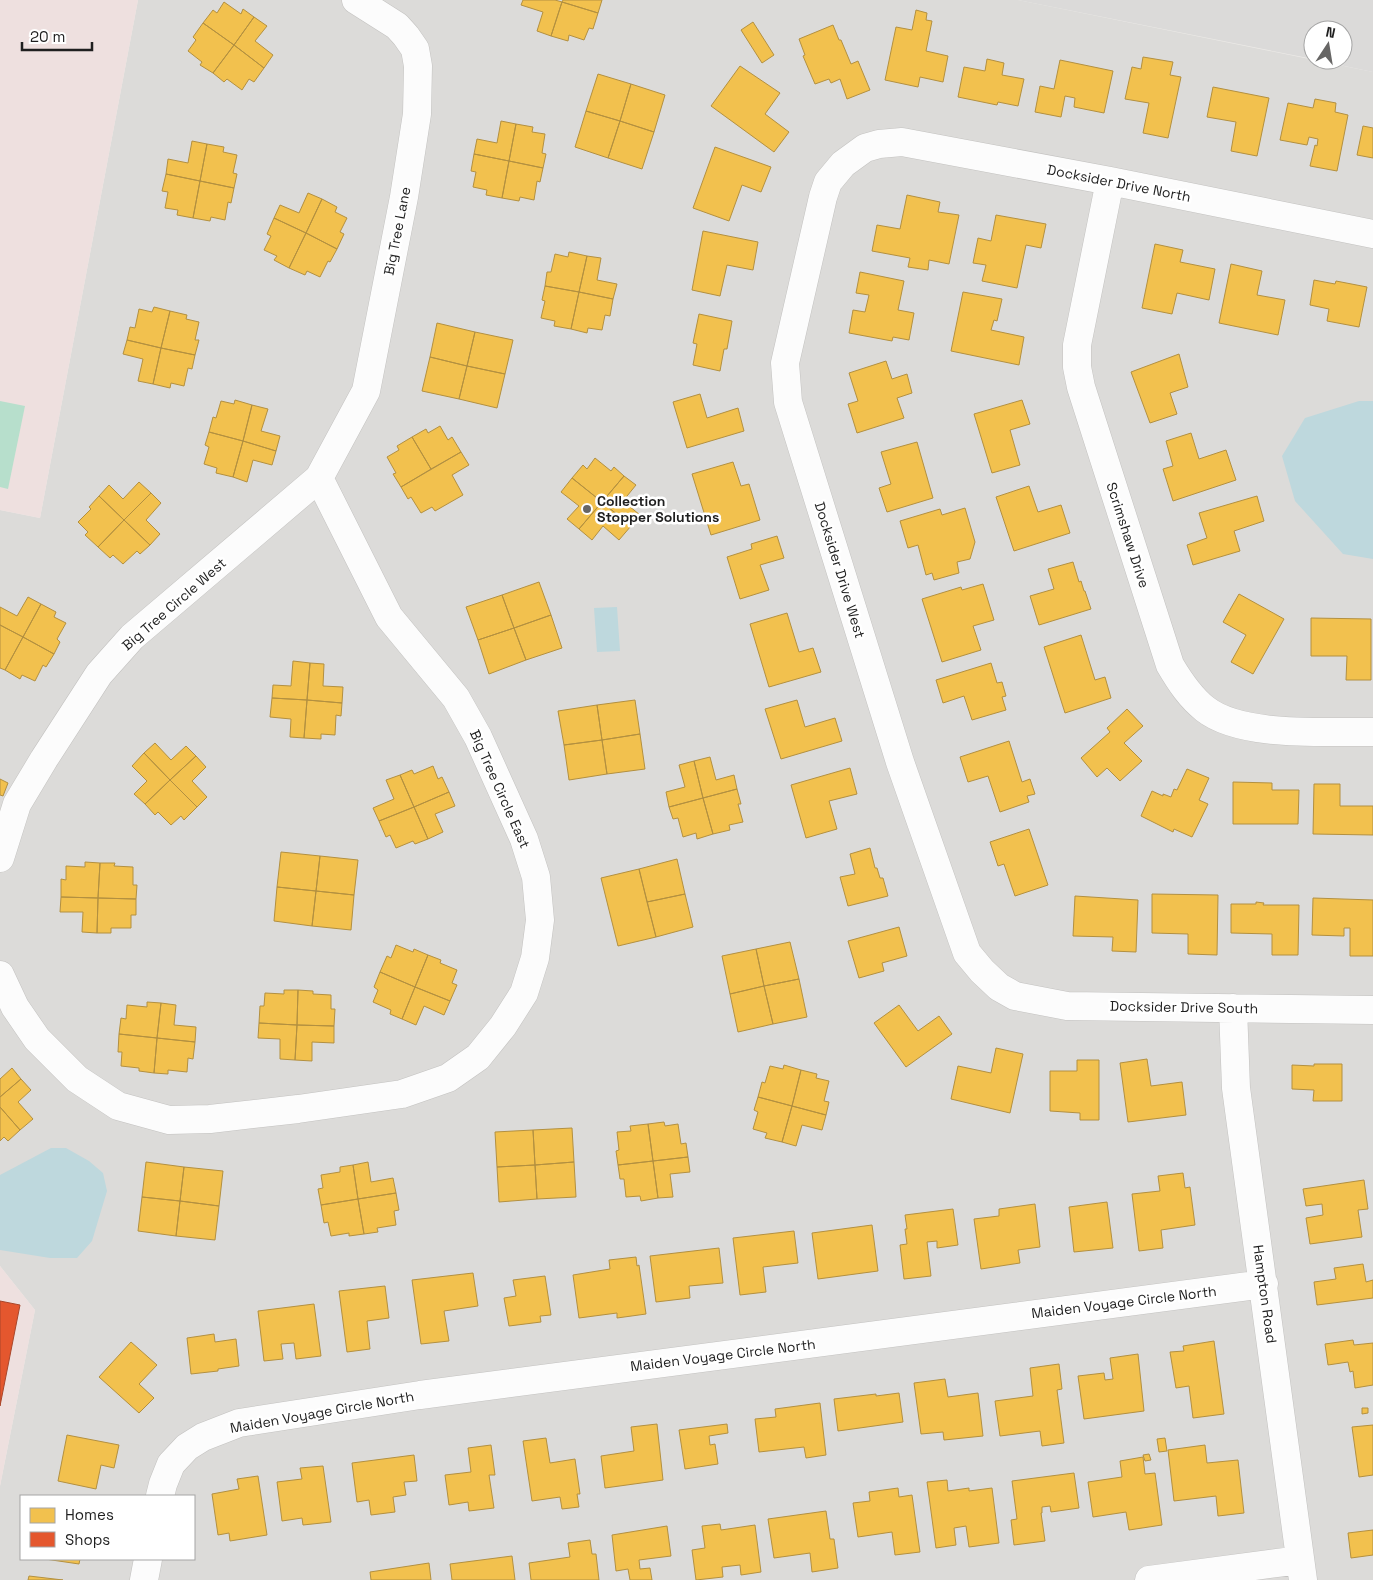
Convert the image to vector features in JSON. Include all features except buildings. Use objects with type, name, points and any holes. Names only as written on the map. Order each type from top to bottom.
[{"type":"street","name":"Big Tree Lane","points":[[319,478],[366,391],[404,197],[416,114],[418,66],[415,49],[397,26],[361,1]]},
{"type":"street","name":"Docksider Drive North","points":[[865,148],[879,144],[902,142],[1110,181],[1373,234]]},
{"type":"street","name":"Docksider Drive West","points":[[865,148],[843,164],[828,182],[823,197],[785,363],[788,402],[900,762],[967,953],[999,987]]},
{"type":"street","name":"Scrimshaw Drive","points":[[1110,181],[1077,345],[1077,367],[1081,388],[1170,665],[1184,689],[1206,710],[1234,724],[1264,730],[1373,732]]},
{"type":"street","name":"Big Tree Circle West","points":[[0,858],[17,804],[44,758],[99,674],[140,631],[319,478]]},
{"type":"street","name":"Big Tree Circle East","points":[[0,975],[15,1007],[37,1039],[77,1079],[118,1106],[169,1120],[210,1120],[402,1094],[448,1078],[478,1057],[503,1026],[524,993],[535,958],[540,920],[536,877],[524,838],[482,744],[456,698],[388,617],[319,478]]},
{"type":"street","name":"Docksider Drive South","points":[[999,987],[1015,996],[1067,1006],[1373,1010]]},
{"type":"street","name":"Hampton Road","points":[[1233,1008],[1236,1088],[1264,1284],[1301,1570]]},
{"type":"street","name":"Maiden Voyage Circle North","points":[[160,1495],[171,1464],[187,1447],[204,1437],[239,1423],[420,1395],[1264,1284]]},
{"type":"street","points":[[144,1580],[148,1560]]},
{"type":"street","points":[[1149,1580],[1301,1570]]},
{"type":"shaded area","points":[[0,0],[138,0],[40,518],[0,510]]},
{"type":"shaded area","points":[[138,0],[1018,0],[1303,58],[1303,70],[1353,70],[1353,68],[1373,72],[1373,1580],[0,1580],[0,1486],[35,1310],[0,1266],[0,510],[40,518]]},
{"type":"shaded area","points":[[1018,0],[1373,0],[1373,72],[1353,68],[1353,20],[1303,20],[1303,57]]},
{"type":"shaded area","points":[[0,1266],[35,1310],[0,1486]]},
{"type":"green space","points":[[0,401],[25,406],[8,489],[0,487]]},
{"type":"water","points":[[1359,401],[1373,401],[1373,559],[1343,554],[1295,501],[1282,456],[1305,418]]},
{"type":"water","points":[[617,607],[620,651],[597,652],[594,608]]},
{"type":"water","points":[[51,1148],[66,1148],[89,1161],[103,1173],[107,1191],[92,1241],[77,1258],[50,1258],[0,1250],[0,1175]]},
{"type":"place","name":"Collection Stopper Solutions","points":[[587,509]]}]
